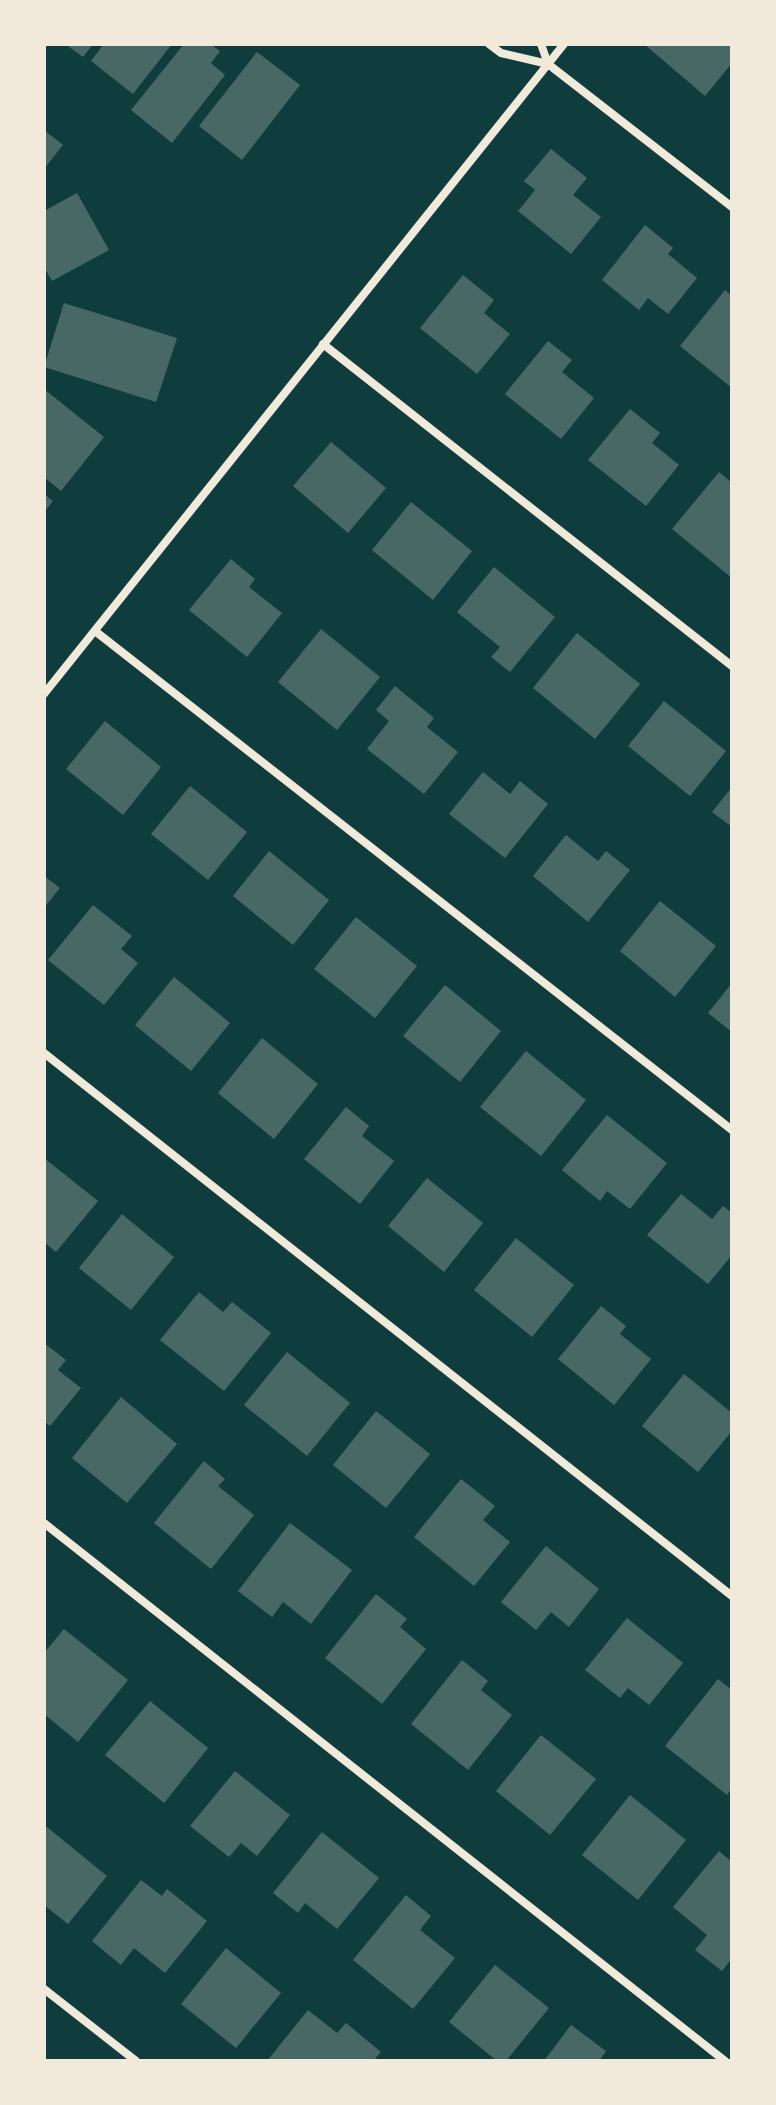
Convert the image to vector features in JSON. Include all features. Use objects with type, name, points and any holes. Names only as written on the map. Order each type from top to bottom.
[{"type":"street","points":[[489,44],[501,53],[548,64],[732,207]]},
{"type":"street","points":[[541,44],[548,64]]},
{"type":"street","points":[[44,694],[564,44]]},
{"type":"street","points":[[323,344],[732,666]]},
{"type":"street","points":[[95,631],[732,1130]]},
{"type":"street","points":[[44,1053],[732,1596]]},
{"type":"street","points":[[44,1523],[725,2061]]},
{"type":"street","points":[[44,1989],[136,2061]]},
{"type":"building","points":[[65,44],[93,44],[83,57]]},
{"type":"building","points":[[104,44],[172,44],[133,94],[91,61]]},
{"type":"building","points":[[184,44],[210,44],[220,51],[211,63],[225,75],[172,143],[131,110]]},
{"type":"building","points":[[644,44],[732,44],[732,63],[705,96]]},
{"type":"building","points":[[257,52],[300,85],[242,160],[199,126]]},
{"type":"building","points":[[44,130],[63,145],[44,169]]},
{"type":"building","points":[[551,149],[587,178],[573,195],[601,217],[571,254],[518,211],[535,190],[524,181]]},
{"type":"building","points":[[77,193],[109,250],[52,281],[44,267],[44,211]]},
{"type":"building","points":[[645,225],[673,248],[668,254],[697,278],[668,314],[648,298],[639,310],[602,280]]},
{"type":"building","points":[[463,275],[494,300],[484,313],[510,334],[477,374],[420,328]]},
{"type":"building","points":[[725,290],[732,296],[732,388],[680,346]]},
{"type":"building","points":[[64,303],[177,338],[156,402],[44,367]]},
{"type":"building","points":[[548,341],[572,360],[562,372],[594,398],[561,439],[505,394]]},
{"type":"building","points":[[44,389],[104,437],[61,491],[44,477]]},
{"type":"building","points":[[630,409],[660,433],[652,443],[679,465],[646,506],[588,460]]},
{"type":"building","points":[[331,442],[386,488],[348,533],[293,486]]},
{"type":"building","points":[[719,472],[732,483],[732,578],[672,529]]},
{"type":"building","points":[[44,494],[53,501],[44,512]]},
{"type":"building","points":[[411,502],[472,551],[433,600],[372,550]]},
{"type":"building","points":[[231,559],[255,579],[249,587],[282,613],[247,657],[189,610]]},
{"type":"building","points":[[494,567],[555,617],[510,672],[491,657],[500,647],[457,612]]},
{"type":"building","points":[[321,629],[380,677],[337,730],[278,682]]},
{"type":"building","points":[[577,633],[640,684],[595,739],[533,688]]},
{"type":"building","points":[[395,686],[434,718],[427,727],[458,752],[424,794],[367,749],[389,721],[376,710]]},
{"type":"building","points":[[664,701],[726,751],[690,796],[628,746]]},
{"type":"building","points":[[105,721],[161,767],[123,815],[66,769]]},
{"type":"building","points":[[483,772],[510,794],[520,781],[548,804],[505,858],[449,814]]},
{"type":"building","points":[[190,786],[247,832],[208,880],[151,834]]},
{"type":"building","points":[[732,787],[732,827],[712,812]]},
{"type":"building","points":[[566,835],[598,861],[606,851],[630,870],[588,922],[533,876]]},
{"type":"building","points":[[269,851],[329,900],[293,945],[233,896]]},
{"type":"building","points":[[44,876],[60,888],[44,908]]},
{"type":"building","points":[[660,901],[716,946],[675,997],[620,951]]},
{"type":"building","points":[[93,905],[132,936],[121,949],[138,963],[104,1005],[48,960]]},
{"type":"building","points":[[356,917],[417,966],[375,1018],[314,969]]},
{"type":"building","points":[[174,977],[230,1023],[191,1071],[135,1025]]},
{"type":"building","points":[[732,983],[732,1032],[708,1013]]},
{"type":"building","points":[[445,985],[501,1031],[460,1082],[403,1036]]},
{"type":"building","points":[[262,1038],[318,1084],[274,1139],[218,1093]]},
{"type":"building","points":[[526,1051],[586,1100],[541,1156],[480,1107]]},
{"type":"building","points":[[346,1107],[369,1126],[362,1136],[394,1161],[360,1204],[304,1159]]},
{"type":"building","points":[[607,1115],[667,1163],[630,1209],[607,1191],[600,1201],[562,1170]]},
{"type":"building","points":[[44,1158],[98,1201],[56,1252],[44,1242]]},
{"type":"building","points":[[427,1178],[483,1223],[444,1272],[388,1226]]},
{"type":"building","points":[[681,1194],[712,1219],[723,1206],[732,1213],[732,1255],[708,1284],[647,1235]]},
{"type":"building","points":[[122,1214],[174,1257],[131,1310],[79,1268]]},
{"type":"building","points":[[516,1238],[574,1285],[532,1337],[474,1290]]},
{"type":"building","points":[[199,1292],[223,1312],[232,1302],[271,1333],[224,1391],[160,1340]]},
{"type":"building","points":[[601,1306],[626,1326],[620,1334],[651,1359],[614,1405],[558,1359]]},
{"type":"building","points":[[44,1343],[66,1360],[58,1370],[81,1388],[50,1426],[44,1421]]},
{"type":"building","points":[[287,1352],[350,1403],[307,1456],[244,1405]]},
{"type":"building","points":[[684,1374],[732,1413],[732,1431],[698,1472],[642,1426]]},
{"type":"building","points":[[121,1397],[177,1444],[127,1503],[72,1458]]},
{"type":"building","points":[[376,1411],[430,1454],[386,1508],[333,1465]]},
{"type":"building","points":[[204,1461],[225,1479],[218,1486],[254,1515],[211,1569],[154,1523]]},
{"type":"building","points":[[461,1479],[495,1506],[483,1520],[510,1542],[474,1586],[414,1537]]},
{"type":"building","points":[[290,1523],[352,1570],[311,1624],[283,1602],[272,1617],[238,1591]]},
{"type":"building","points":[[546,1546],[599,1589],[569,1627],[551,1612],[536,1630],[501,1602]]},
{"type":"building","points":[[376,1594],[407,1619],[400,1627],[426,1649],[382,1704],[325,1658]]},
{"type":"building","points":[[627,1618],[683,1663],[649,1705],[628,1688],[620,1698],[585,1670]]},
{"type":"building","points":[[64,1629],[128,1680],[78,1742],[44,1714],[44,1653]]},
{"type":"building","points":[[462,1660],[488,1681],[481,1690],[512,1715],[468,1770],[411,1724]]},
{"type":"building","points":[[718,1679],[732,1690],[732,1788],[727,1795],[665,1746]]},
{"type":"building","points":[[150,1701],[208,1748],[164,1803],[105,1755]]},
{"type":"building","points":[[541,1735],[596,1779],[550,1835],[496,1791]]},
{"type":"building","points":[[235,1771],[290,1815],[257,1856],[241,1843],[229,1857],[190,1826]]},
{"type":"building","points":[[630,1795],[686,1840],[638,1900],[582,1855]]},
{"type":"building","points":[[47,1827],[107,1876],[68,1924],[44,1905],[44,1831]]},
{"type":"building","points":[[322,1832],[379,1878],[337,1929],[305,1903],[298,1913],[273,1893]]},
{"type":"building","points":[[719,1851],[732,1862],[732,1958],[722,1971],[695,1950],[707,1935],[673,1907]]},
{"type":"building","points":[[141,1880],[162,1896],[167,1889],[207,1921],[165,1973],[134,1948],[121,1965],[92,1941]]},
{"type":"building","points":[[406,1895],[431,1916],[420,1930],[455,1958],[413,2009],[353,1960]]},
{"type":"building","points":[[226,1948],[281,1993],[236,2048],[181,2004]]},
{"type":"building","points":[[495,1965],[549,2008],[506,2061],[497,2061],[449,2022]]},
{"type":"building","points":[[308,2010],[337,2033],[346,2023],[381,2052],[373,2061],[267,2061]]},
{"type":"building","points":[[571,2025],[606,2051],[599,2061],[544,2061]]}]
